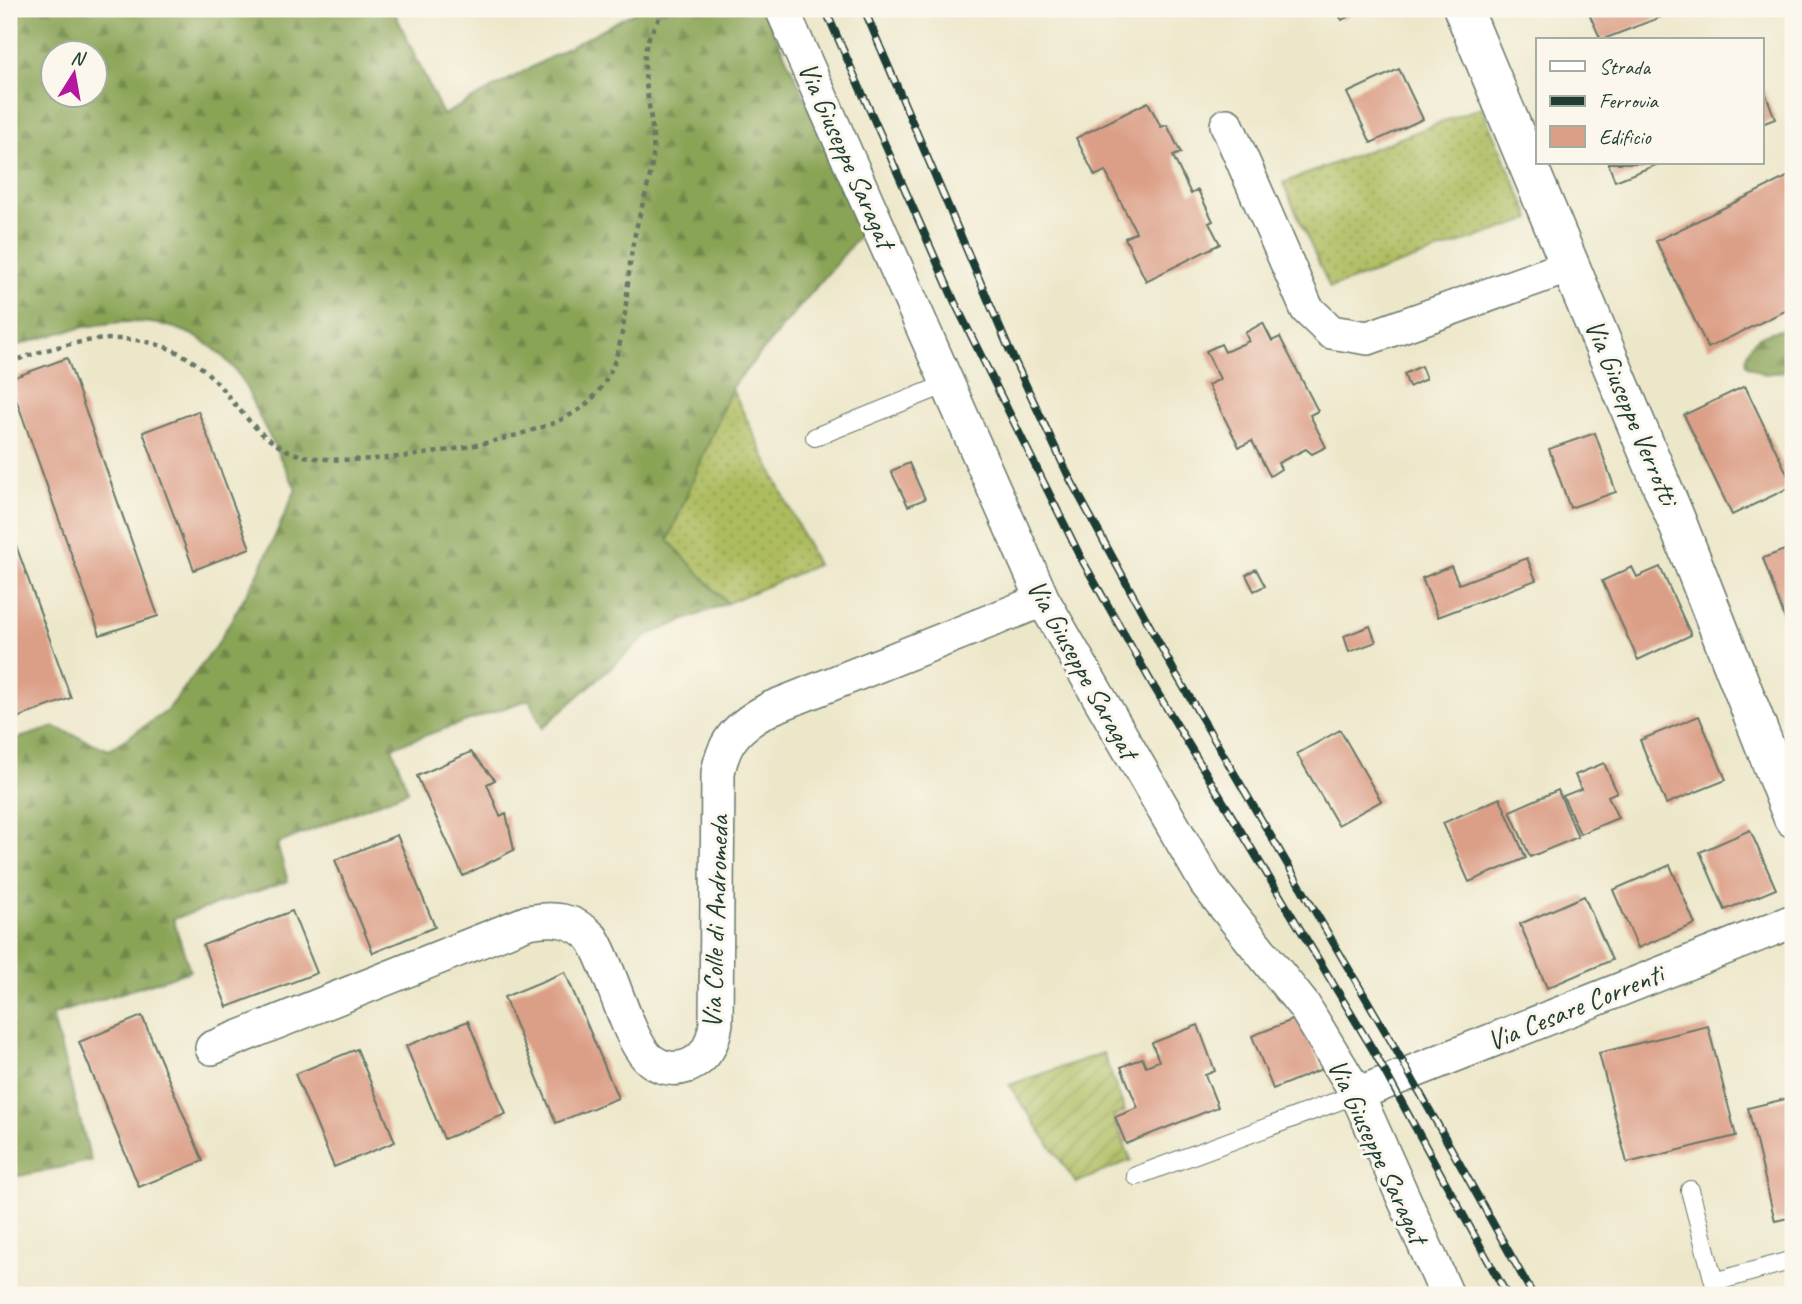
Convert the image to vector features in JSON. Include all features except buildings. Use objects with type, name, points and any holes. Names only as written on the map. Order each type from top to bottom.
[{"type":"street","name":"Via Giuseppe Saragat","points":[[782,9],[1043,600],[1206,883],[1304,1006],[1357,1094],[1447,1295]]},
{"type":"street","name":"Via Giuseppe Verrotti","points":[[1463,9],[1675,517],[1793,818]]},
{"type":"street","points":[[1227,125],[1307,309],[1331,332],[1359,338],[1377,335],[1570,266]]},
{"type":"street","name":"Via Colle di Andromeda","points":[[212,1048],[528,922],[554,919],[576,924],[592,938],[646,1056],[667,1068],[690,1065],[702,1058],[709,1048],[716,1023],[718,772],[729,738],[744,723],[771,708],[1043,600]]},
{"type":"street","name":"Via Cesare Correnti","points":[[1357,1094],[1793,921]]},
{"type":"lane","points":[[815,437],[947,384]]},
{"type":"lane","points":[[1136,1177],[1357,1094]]},
{"type":"lane","points":[[1690,1190],[1714,1282],[1793,1260]]},
{"type":"path","points":[[9,363],[99,340],[139,340],[163,345],[199,363],[248,421],[281,447],[315,457],[408,456],[455,450],[511,436],[583,407],[602,385],[621,339],[633,242],[653,157],[646,46],[664,9]]},
{"type":"green space","points":[[9,9],[393,9],[443,115],[640,9],[763,9],[867,227],[732,387],[668,540],[727,603],[648,635],[542,728],[530,699],[392,747],[408,791],[277,844],[288,881],[173,919],[190,971],[52,1015],[91,1161],[9,1178],[9,741],[55,727],[109,750],[167,711],[218,643],[259,572],[296,489],[241,378],[215,349],[189,333],[161,324],[131,322],[100,324],[9,348]]},
{"type":"green space","points":[[1481,107],[1531,219],[1330,288],[1283,183]]},
{"type":"green space","points":[[1793,328],[1793,371],[1763,374],[1746,365],[1747,355],[1754,341],[1767,333]]},
{"type":"green space","points":[[731,387],[817,565],[727,603],[668,541]]},
{"type":"green space","points":[[1103,1053],[1125,1111],[1113,1116],[1131,1160],[1076,1183],[1009,1085]]},
{"type":"railway","points":[[825,9],[956,305],[1081,558],[1154,687],[1373,1050],[1507,1295]]},
{"type":"railway","points":[[864,9],[1009,349],[1069,477],[1173,669],[1391,1041],[1533,1295]]}]
